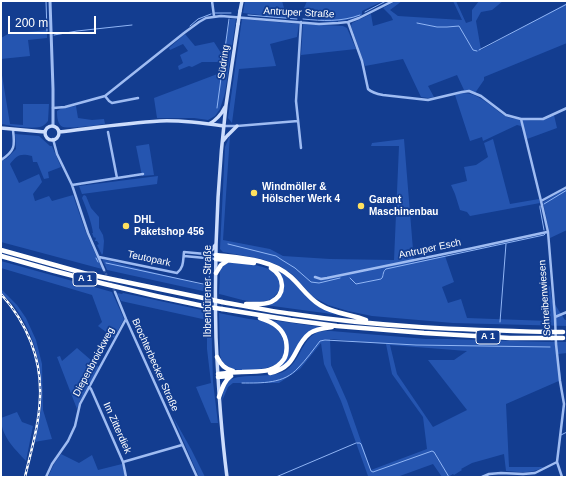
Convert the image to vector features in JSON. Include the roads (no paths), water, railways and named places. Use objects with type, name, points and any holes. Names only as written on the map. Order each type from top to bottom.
[{"type":"highway","name":"A 1","points":[[1,250],[88,274],[222,302],[294,315],[450,329],[565,332]]},
{"type":"highway","name":"A 1","points":[[1,256],[63,274],[170,300],[290,320],[337,326],[424,333],[510,338],[565,338]]},
{"type":"highway","points":[[216,257],[227,261],[251,262],[266,266],[276,271],[281,280],[282,286],[280,293],[278,297],[271,302],[238,305]]},
{"type":"highway","points":[[216,257],[253,260],[271,265],[284,272],[320,306],[332,311],[364,319],[371,323]]},
{"type":"highway","points":[[216,273],[221,265],[227,261]]},
{"type":"highway","points":[[218,375],[274,369],[281,364],[286,356],[287,347],[282,331],[273,323],[262,318],[243,313]]},
{"type":"highway","points":[[219,397],[223,385],[228,378],[234,374],[270,373],[283,368],[290,362],[311,333],[323,328],[337,326]]},
{"type":"highway","points":[[217,357],[220,364],[234,374]]},
{"type":"main road","name":"Südring","points":[[224,126],[242,1]]},
{"type":"main road","points":[[209,124],[218,118],[226,104]]},
{"type":"main road","points":[[59,132],[160,121],[182,121],[224,126]]},
{"type":"main road","points":[[53,126],[57,127],[59,132],[57,138],[53,140],[48,139],[45,132],[48,127],[53,126]]},
{"type":"main road","name":"Ibbenbürener Straße","points":[[224,126],[219,184],[216,273],[219,397],[227,477]]},
{"type":"main road","points":[[223,142],[237,126]]},
{"type":"main road","points":[[1,128],[45,132]]},
{"type":"main road","points":[[206,253],[211,251],[216,243]]},
{"type":"street","points":[[50,1],[53,126]]},
{"type":"street","points":[[212,1],[214,16]]},
{"type":"street","name":"Antruper Straße","points":[[53,108],[65,107],[106,96],[184,33],[206,18],[214,16],[228,16],[330,24],[348,22],[393,1]]},
{"type":"street","points":[[301,22],[296,101],[301,148]]},
{"type":"street","points":[[348,22],[365,70],[368,89],[371,92],[383,96],[428,100],[462,92],[469,92],[481,96],[506,115],[520,119],[543,119],[567,108]]},
{"type":"street","points":[[106,96],[109,102],[112,103],[138,98]]},
{"type":"street","name":"Schreibenwiesen","points":[[520,119],[548,232],[556,344],[564,404],[557,462],[562,477]]},
{"type":"street","points":[[224,126],[298,121]]},
{"type":"street","points":[[1,160],[14,148],[13,130]]},
{"type":"street","points":[[108,132],[117,178]]},
{"type":"street","points":[[53,140],[57,154],[72,185],[88,233],[104,270]]},
{"type":"street","points":[[72,185],[143,174]]},
{"type":"street","points":[[541,201],[567,187]]},
{"type":"street","name":"Antruper Esch","points":[[315,278],[327,278],[548,232]]},
{"type":"street","name":"Teutopark","points":[[98,257],[177,273],[183,266],[184,252],[206,253],[216,257]]},
{"type":"street","name":"Teutopark","points":[[184,256],[216,257]]},
{"type":"street","name":"Brochterbecker Straße","points":[[115,292],[197,477]]},
{"type":"street","points":[[555,317],[567,312]]},
{"type":"street","name":"Diepenbroickweg","points":[[46,477],[52,464],[68,441],[75,426],[80,404],[126,319]]},
{"type":"street","name":"Im Zitterdiek","points":[[89,387],[92,389],[123,462],[126,477]]},
{"type":"street","points":[[123,462],[182,445]]},
{"type":"street","points":[[482,477],[489,474],[501,473],[535,473],[557,462]]},
{"type":"waterway","points":[[46,1],[47,31]]},
{"type":"waterway","points":[[365,12],[386,1]]},
{"type":"waterway","points":[[479,50],[567,4]]},
{"type":"waterway","points":[[215,13],[231,13]]},
{"type":"waterway","points":[[190,26],[198,19],[211,14]]},
{"type":"waterway","points":[[248,15],[297,19]]},
{"type":"waterway","points":[[303,19],[332,20],[346,19],[360,15]]},
{"type":"waterway","points":[[217,108],[229,19]]},
{"type":"waterway","points":[[417,23],[437,27],[459,26],[473,50],[477,51]]},
{"type":"waterway","points":[[54,35],[132,25]]},
{"type":"waterway","points":[[544,204],[567,190]]},
{"type":"waterway","points":[[540,206],[544,230]]},
{"type":"waterway","points":[[350,278],[356,284],[381,279],[386,269],[545,234]]},
{"type":"waterway","points":[[228,244],[276,256],[295,268],[311,282],[319,283],[340,278]]},
{"type":"waterway","points":[[500,322],[506,244]]},
{"type":"waterway","points":[[96,258],[98,262]]},
{"type":"waterway","points":[[106,263],[203,284],[208,284],[209,282],[210,263]]},
{"type":"waterway","points":[[242,383],[272,382],[286,377],[301,365],[320,341],[325,340],[416,345],[550,347]]},
{"type":"waterway","points":[[561,435],[567,432]]},
{"type":"waterway","points":[[276,477],[356,443]]},
{"type":"waterway","points":[[357,443],[361,444],[371,471],[373,472],[432,451],[449,477]]},
{"type":"tunnel","points":[[104,270],[115,292]]},
{"type":"railway","points":[[1,294],[18,317],[31,342],[40,384],[38,418],[25,477]]},
{"type":"place","name":"Windmöller & Hölscher Werk 4","points":[[254,193]]},
{"type":"place","name":"Garant Maschinenbau","points":[[361,206]]},
{"type":"place","name":"DHL Paketshop 456","points":[[126,226]]}]
